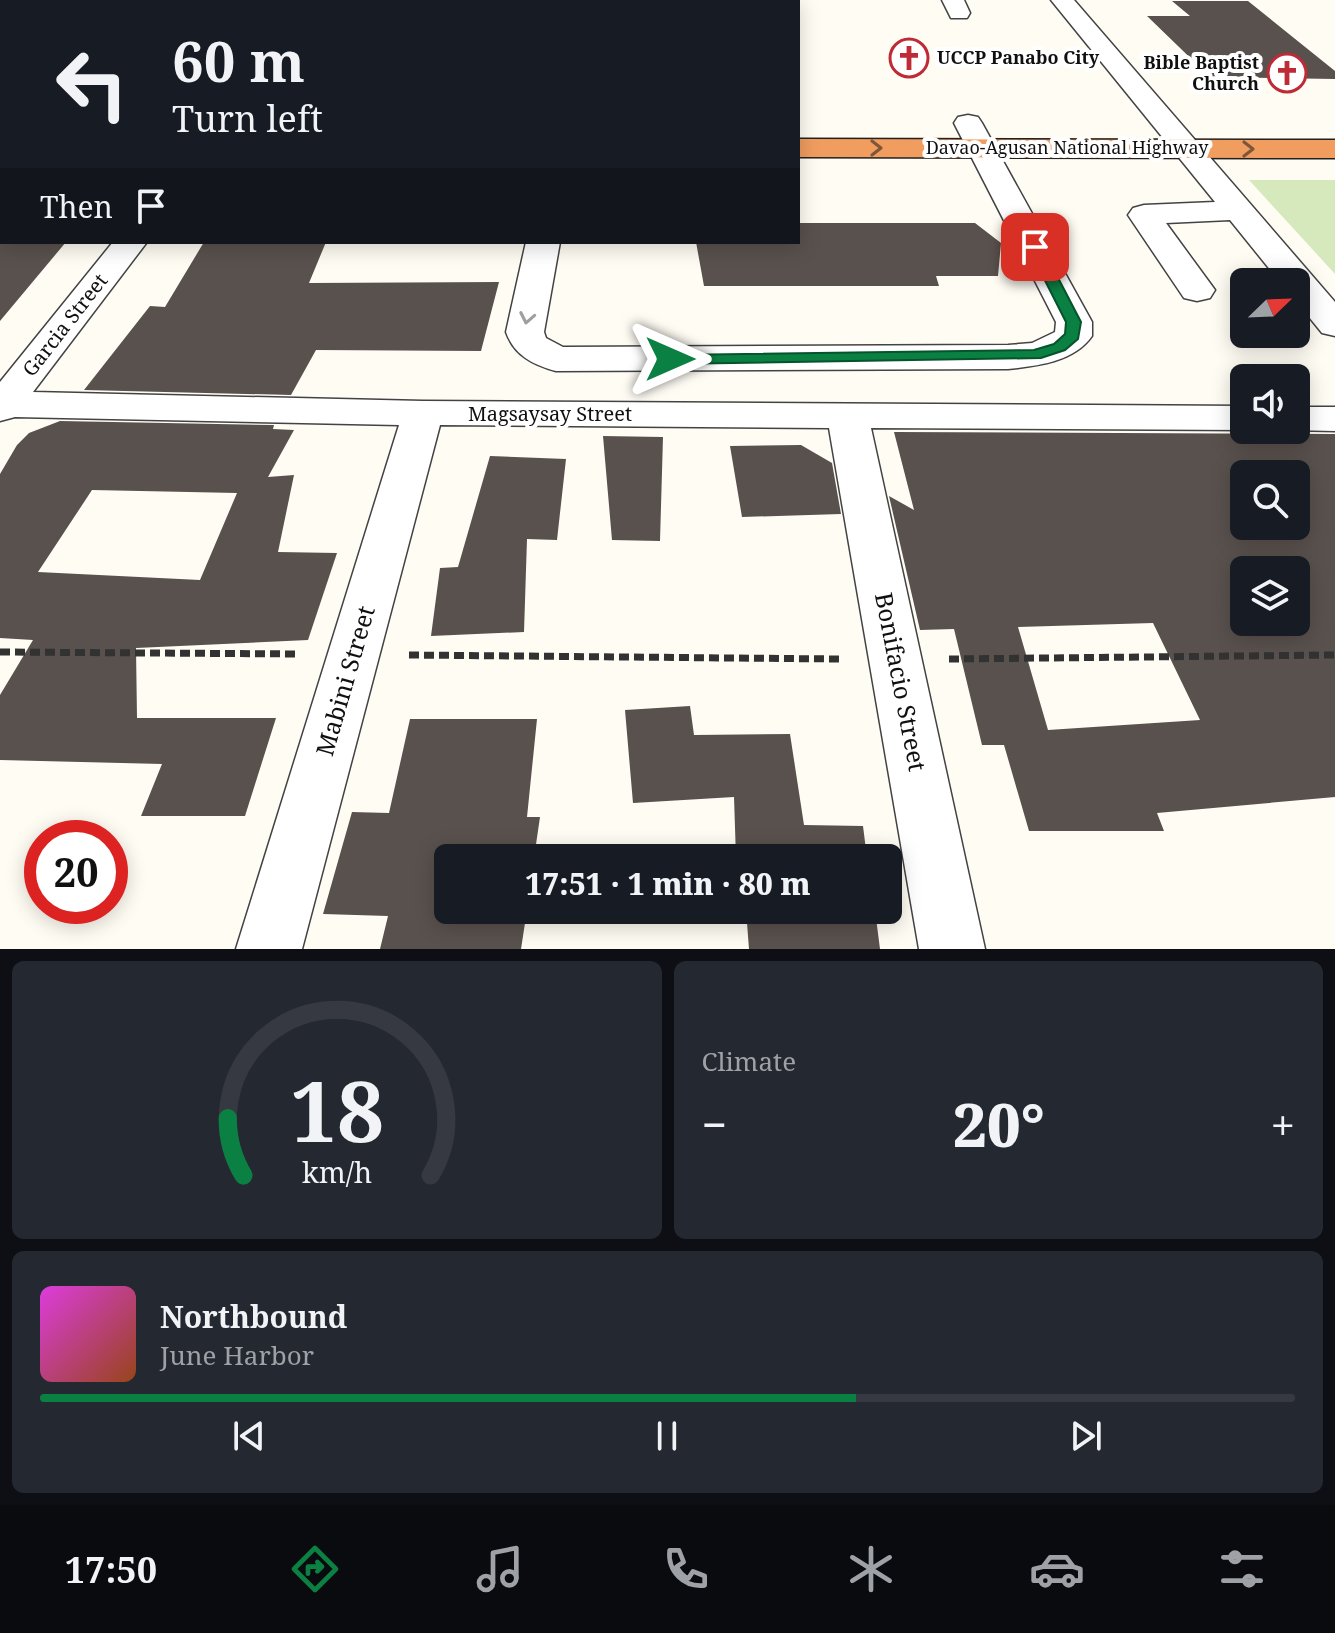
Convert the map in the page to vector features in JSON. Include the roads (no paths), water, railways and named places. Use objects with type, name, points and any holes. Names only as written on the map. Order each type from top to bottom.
[{"type":"highway","name":"Davao-Agusan National Highway","points":[[800,123],[1187,149],[1335,149]]},
{"type":"highway","name":"Davao-Agusan National Highway","points":[[800,148],[1165,123],[1335,123]]},
{"type":"street","points":[[1062,0],[1335,325]]},
{"type":"street","points":[[543,244],[525,332],[529,344],[556,359],[1036,355],[1059,347],[1073,336],[1074,322],[975,135]]},
{"type":"street","points":[[1197,290],[1144,215],[1238,210]]},
{"type":"street","name":"Garcia Street","points":[[1,406],[128,244]]},
{"type":"street","name":"Magsaysay Street","points":[[1,406],[423,413],[1230,418]]},
{"type":"street","name":"Mabini Street","points":[[269,949],[423,413]]},
{"type":"street","name":"Bonifacio Street","points":[[848,416],[952,949]]},
{"type":"street","points":[[1310,419],[1335,419]]},
{"type":"place","name":"UCCP Panabo City","points":[[909,58]]},
{"type":"place","name":"Bible Baptist Church","points":[[1287,73]]}]
